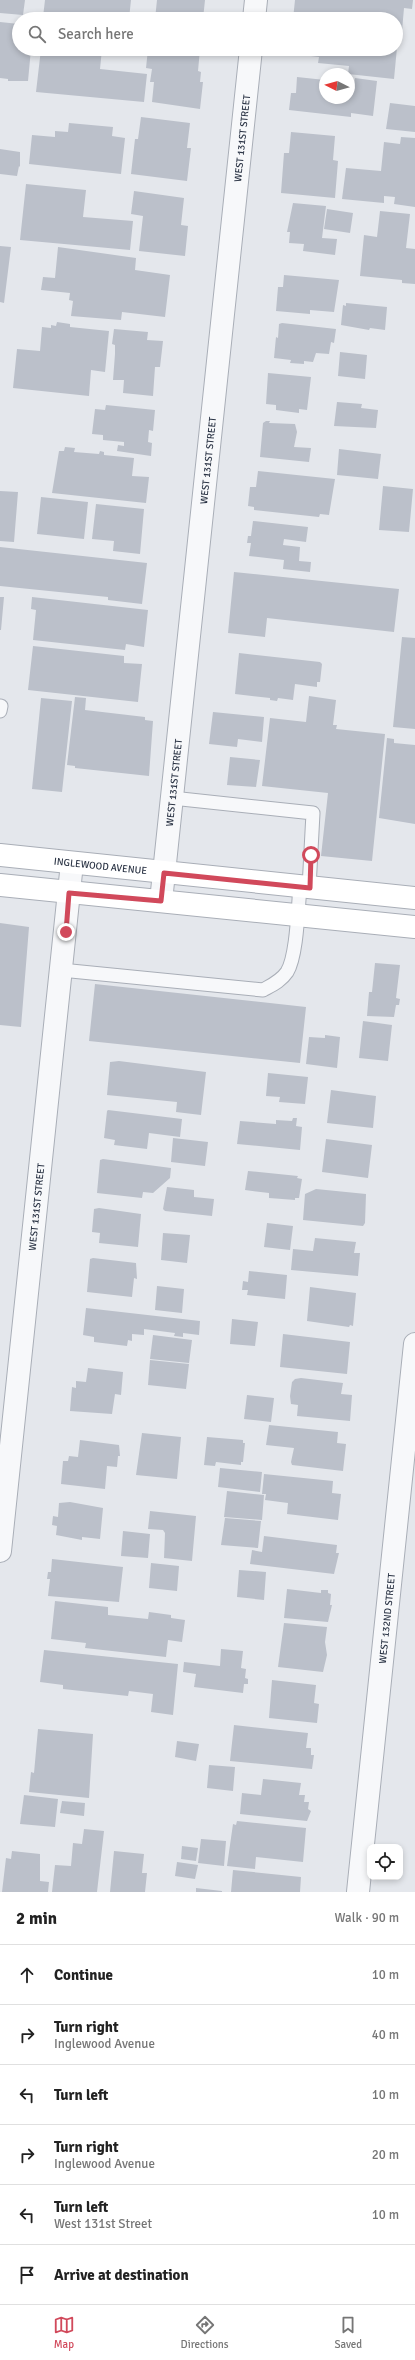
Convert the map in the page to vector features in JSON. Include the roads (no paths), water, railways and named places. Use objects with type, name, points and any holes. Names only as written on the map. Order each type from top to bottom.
[{"type":"main road","name":"INGLEWOOD AVENUE","points":[[0,855],[72,864],[415,898]]},
{"type":"main road","points":[[0,886],[415,927]]},
{"type":"street","points":[[255,12],[256,0]]},
{"type":"street","name":"WEST 131ST STREET","points":[[161,901],[250,56]]},
{"type":"street","name":"WEST 131ST STREET","points":[[0,1551],[72,864]]},
{"type":"street","name":"WEST 132ND STREET","points":[[358,1892],[415,1344]]},
{"type":"lane","points":[[0,706],[0,711]]},
{"type":"lane","points":[[62,970],[262,990],[278,982],[288,972],[292,956],[297,915],[305,887],[313,813],[172,798]]}]
